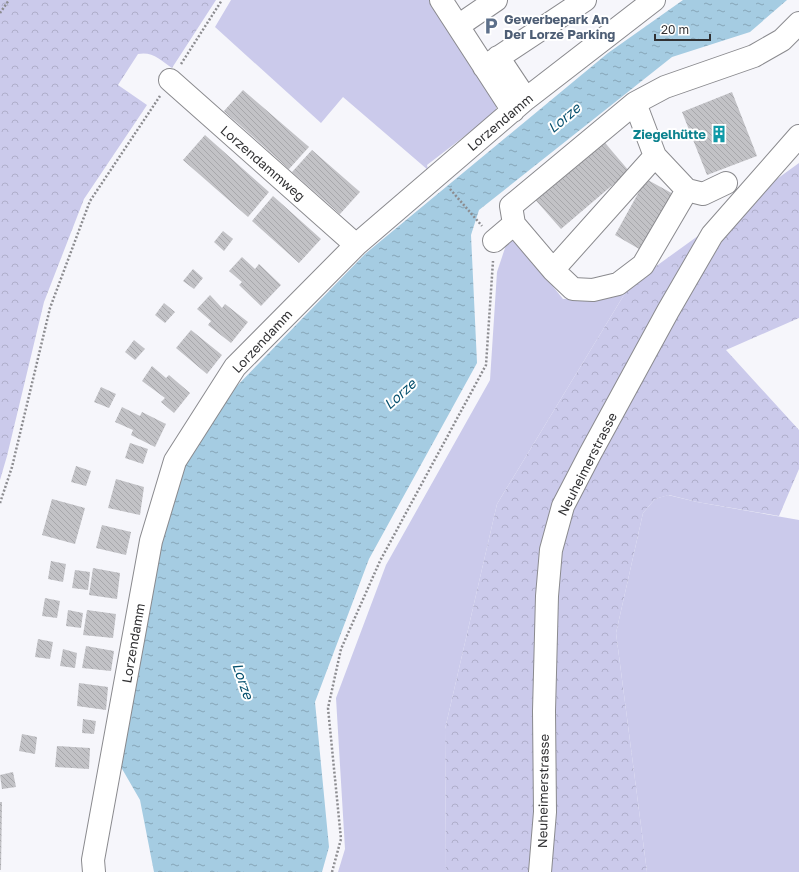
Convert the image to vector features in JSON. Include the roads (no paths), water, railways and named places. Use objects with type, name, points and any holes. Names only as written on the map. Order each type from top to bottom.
[{"type":"street","points":[[441,0],[458,26],[491,62],[519,105]]},
{"type":"street","points":[[458,26],[496,0]]},
{"type":"street","points":[[491,62],[584,0]]},
{"type":"street","name":"Lorzendamm","points":[[94,872],[94,860],[151,541],[174,462],[235,367],[356,244],[519,105],[654,0]]},
{"type":"street","points":[[688,190],[643,265],[618,284],[593,290],[573,289],[553,270],[514,224],[511,206],[635,103],[666,87],[754,56],[782,40],[799,23]]},
{"type":"street","name":"Lorzendammweg","points":[[170,80],[356,244]]},
{"type":"street","points":[[635,103],[655,156],[688,190],[704,194],[726,183]]},
{"type":"street","name":"Neuheimerstrasse","points":[[540,872],[545,812],[544,711],[547,596],[551,550],[563,506],[653,338],[712,235],[799,136]]},
{"type":"street","points":[[553,270],[655,156]]},
{"type":"street","points":[[494,241],[514,224]]},
{"type":"water","name":"Lorze","points":[[683,0],[787,0],[750,32],[672,57],[479,210],[471,235],[477,363],[369,559],[315,702],[329,847],[322,872],[154,872],[140,800],[121,767],[160,538],[187,458],[233,390],[365,254],[608,53]]},
{"type":"place","name":"Gewerbepark An Der Lorze Parking","points":[[491,26]]},
{"type":"place","name":"Ziegelhütte","points":[[719,134]]}]
